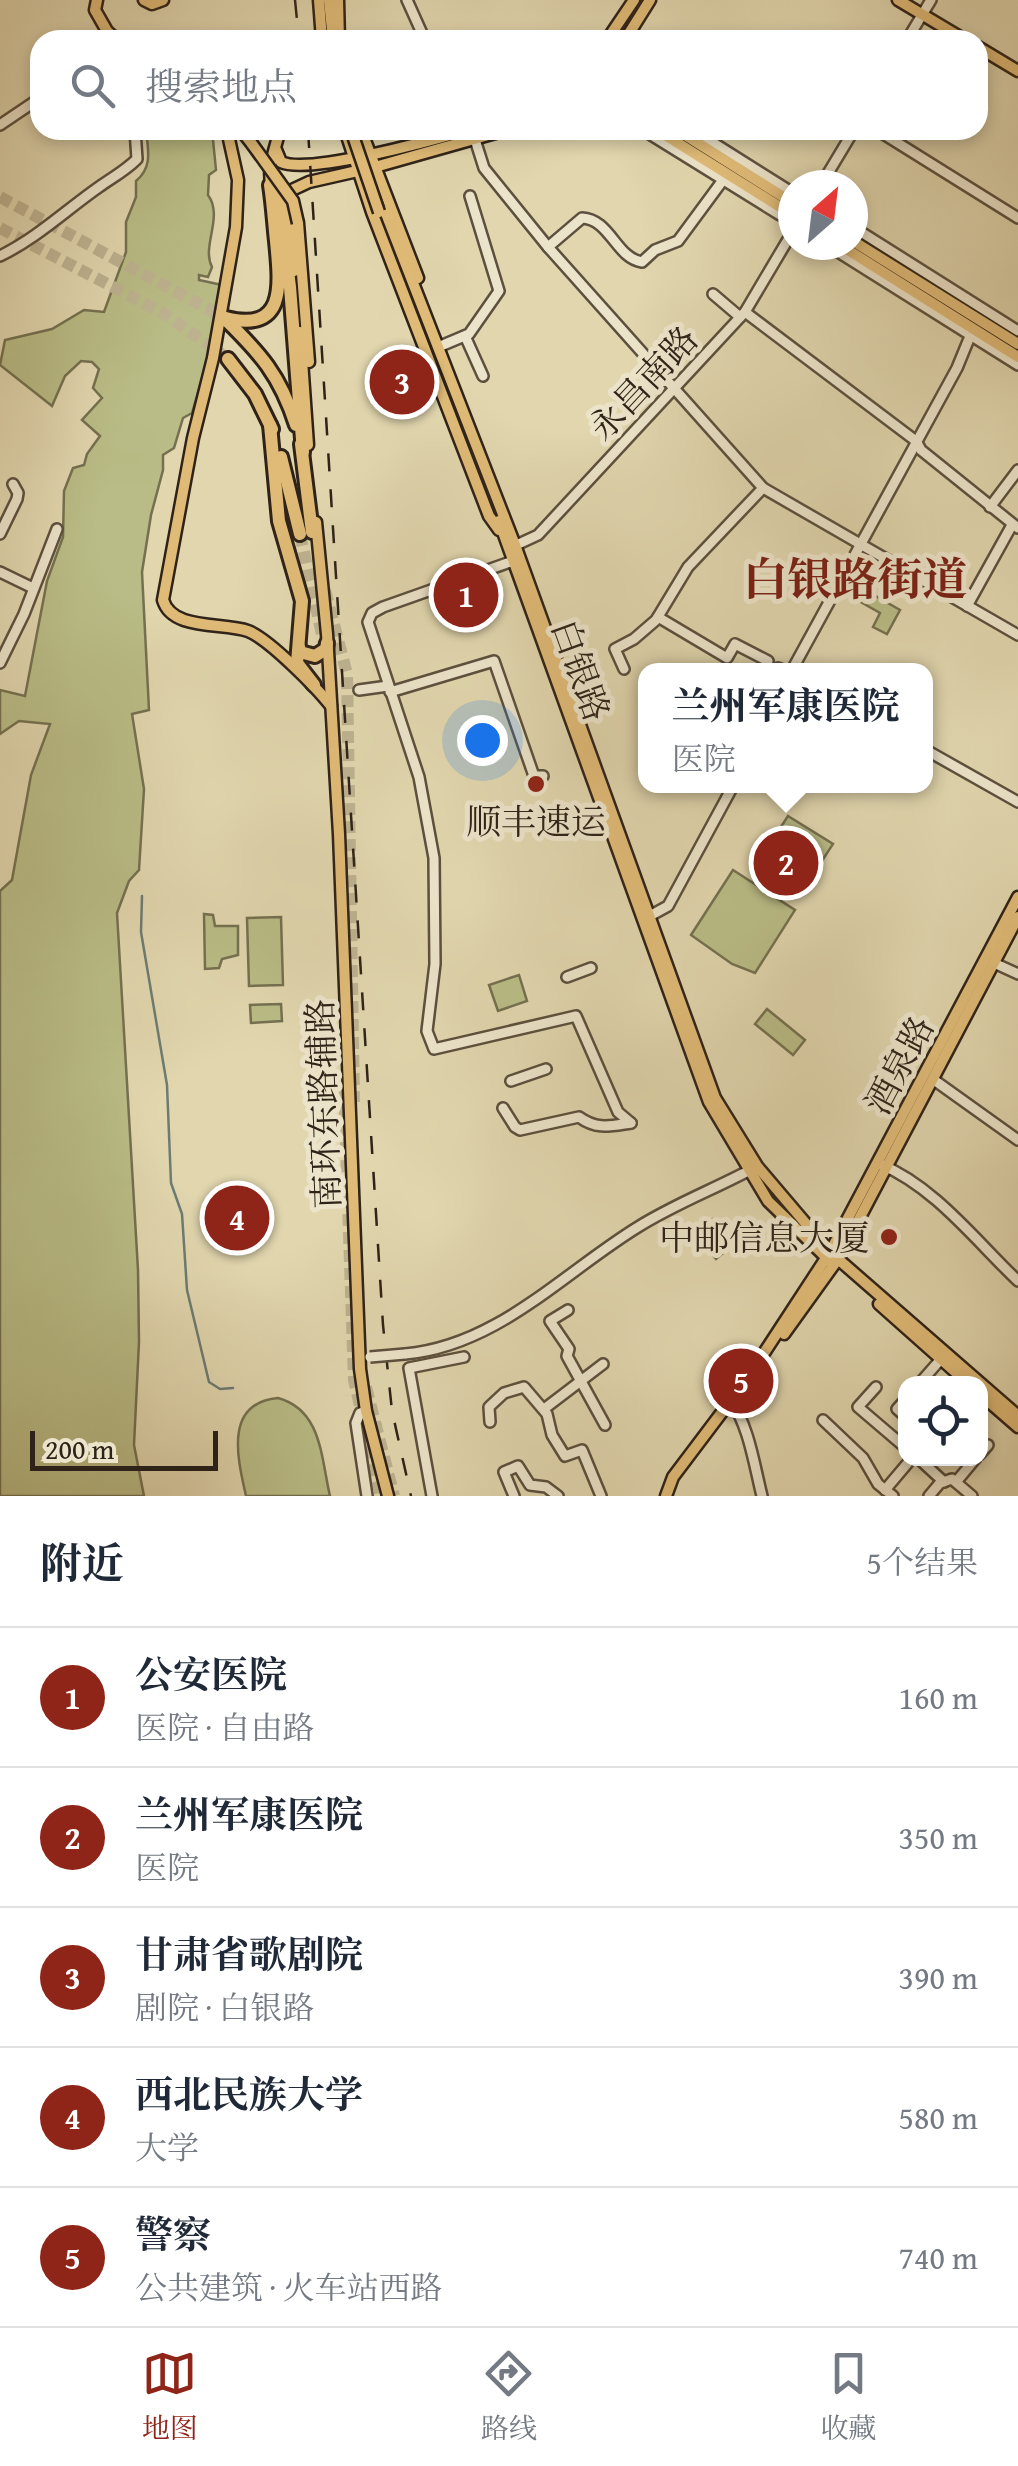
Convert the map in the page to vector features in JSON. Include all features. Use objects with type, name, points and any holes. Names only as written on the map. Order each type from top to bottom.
[{"type":"highway","points":[[270,185],[279,294],[270,312],[261,318],[246,322],[223,317],[248,341],[282,386],[303,452]]},
{"type":"highway","points":[[228,359],[255,394],[270,424],[306,533],[303,452],[281,216],[284,192]]},
{"type":"highway","points":[[270,424],[280,521],[302,601],[298,664],[314,685]]},
{"type":"highway","points":[[299,647],[300,652],[315,656],[326,649],[327,642]]},
{"type":"main road","points":[[97,0],[95,10],[106,30]]},
{"type":"main road","points":[[144,0],[152,4],[163,0]]},
{"type":"main road","points":[[324,0],[329,30]]},
{"type":"main road","points":[[333,30],[338,0]]},
{"type":"main road","points":[[614,30],[634,0]]},
{"type":"main road","points":[[631,30],[650,0]]},
{"type":"main road","points":[[898,0],[926,8],[954,30]]},
{"type":"main road","points":[[908,0],[958,30]]},
{"type":"main road","points":[[988,50],[1018,68]]},
{"type":"main road","points":[[230,140],[238,180],[236,226],[163,600],[165,608],[177,617],[200,624],[231,626],[257,636],[314,685],[331,707]]},
{"type":"main road","points":[[249,140],[293,201],[298,223],[308,338],[308,418]]},
{"type":"main road","points":[[278,140],[270,164],[270,185],[278,197],[309,182],[375,168],[452,140]]},
{"type":"main road","points":[[354,140],[372,212],[489,516],[506,533]]},
{"type":"main road","name":"白银路","points":[[356,140],[385,230],[512,547],[709,1102],[768,1201],[832,1258]]},
{"type":"main road","points":[[360,140],[375,168],[443,345],[506,533]]},
{"type":"main road","points":[[276,148],[281,162],[293,166],[437,140]]},
{"type":"main road","points":[[673,140],[778,207]]},
{"type":"main road","points":[[693,140],[778,194]]},
{"type":"main road","points":[[284,192],[308,418]]},
{"type":"main road","points":[[868,250],[1018,344]]},
{"type":"main road","points":[[863,260],[971,332],[1018,357]]},
{"type":"main road","name":"南环东路辅路","points":[[308,418],[308,458],[331,707],[366,1411],[388,1496]]},
{"type":"main road","name":"白银路","points":[[512,547],[513,561],[715,1098],[757,1166],[832,1258]]},
{"type":"main road","name":"酒泉路","points":[[670,1496],[832,1258],[1018,898]]},
{"type":"main road","name":"酒泉路","points":[[882,1165],[934,1080],[1018,918]]},
{"type":"main road","points":[[832,1258],[959,1376]]},
{"type":"main road","points":[[832,1258],[1018,1416]]},
{"type":"main road","points":[[988,1401],[1018,1427]]},
{"type":"street","points":[[406,0],[420,30]]},
{"type":"street","points":[[913,30],[926,8]]},
{"type":"street","points":[[0,125],[30,105]]},
{"type":"street","points":[[0,256],[120,176],[137,159],[136,140]]},
{"type":"street","points":[[474,140],[484,168],[548,247],[763,488],[1018,635]]},
{"type":"street","points":[[659,140],[778,214]]},
{"type":"street","points":[[708,140],[778,184]]},
{"type":"street","points":[[830,170],[848,140]]},
{"type":"street","points":[[893,140],[1018,218]]},
{"type":"street","points":[[548,247],[582,218],[588,218],[598,222],[631,259],[646,260],[656,250],[678,241],[724,180]]},
{"type":"street","points":[[443,345],[465,336],[482,319],[499,291],[470,196]]},
{"type":"street","points":[[868,237],[1018,332]]},
{"type":"street","name":"永昌南路","points":[[512,547],[538,534],[743,315],[778,256]]},
{"type":"street","points":[[851,260],[1018,365]]},
{"type":"street","points":[[713,294],[916,441],[921,450],[1015,526],[967,606]]},
{"type":"street","points":[[796,663],[957,368],[971,332]]},
{"type":"street","points":[[465,336],[484,376]]},
{"type":"street","points":[[990,507],[1018,470]]},
{"type":"street","points":[[0,534],[17,499],[13,484]]},
{"type":"street","points":[[624,668],[615,649],[634,640],[658,617],[688,567],[763,488]]},
{"type":"street","points":[[0,663],[58,529]]},
{"type":"street","points":[[503,1108],[520,1130],[579,1118],[600,1127],[631,1123],[618,1112],[576,1016],[434,1049],[427,1031],[435,964],[434,858],[419,777],[369,628],[372,613],[513,561]]},
{"type":"street","points":[[0,572],[33,588]]},
{"type":"street","points":[[658,617],[726,658],[735,644],[768,661]]},
{"type":"street","points":[[359,690],[389,690],[494,661],[534,776],[542,776]]},
{"type":"street","points":[[933,754],[1018,802]]},
{"type":"street","points":[[645,918],[668,906],[728,793]]},
{"type":"street","points":[[994,963],[1018,974]]},
{"type":"street","points":[[567,976],[591,968]]},
{"type":"street","points":[[511,1080],[546,1069]]},
{"type":"street","points":[[934,1080],[1018,1140]]},
{"type":"street","points":[[882,1165],[900,1172],[926,1191],[1018,1281]]},
{"type":"street","points":[[365,1357],[458,1344],[553,1290],[640,1225],[748,1171]]},
{"type":"street","points":[[568,1310],[550,1321],[569,1349],[567,1356],[605,1425]]},
{"type":"street","points":[[432,1496],[408,1368],[464,1357]]},
{"type":"street","points":[[927,1376],[941,1359]]},
{"type":"street","points":[[544,1410],[603,1364]]},
{"type":"street","points":[[876,1386],[858,1407],[898,1441]]},
{"type":"street","points":[[490,1422],[487,1414],[495,1399],[524,1387],[544,1410],[552,1435],[565,1456],[582,1450],[601,1496]]},
{"type":"street","points":[[732,1402],[762,1496]]},
{"type":"street","points":[[366,1411],[360,1413],[356,1423],[368,1496]]},
{"type":"street","points":[[822,1420],[863,1458],[889,1493],[909,1466]]},
{"type":"street","points":[[514,1496],[504,1472],[518,1466],[530,1484],[546,1487],[558,1496]]},
{"type":"street","points":[[927,1466],[972,1496]]},
{"type":"street","points":[[929,1496],[967,1466]]},
{"type":"green space","points":[[147,140],[213,140],[216,170],[209,175],[208,195],[214,213],[209,250],[212,267],[208,277],[199,275],[199,280],[222,285],[210,351],[192,413],[183,418],[174,448],[163,455],[151,515],[142,572],[149,710],[132,714],[144,789],[139,870],[129,881],[117,913],[138,1270],[134,1445],[144,1496],[0,1496],[0,891],[12,880],[31,775],[50,724],[19,721],[0,734],[0,690],[25,696],[47,581],[63,537],[64,491],[73,468],[84,465],[100,436],[82,420],[102,398],[93,388],[99,369],[92,362],[81,361],[65,376],[52,406],[0,365],[5,340],[52,329],[84,310],[104,312],[126,252],[126,222],[148,151]]},
{"type":"green space","points":[[865,590],[900,610],[887,634],[873,627],[880,613],[859,601]]},
{"type":"green space","points":[[788,816],[833,844],[818,867],[773,839]]},
{"type":"green space","points":[[786,858],[797,866],[781,890],[770,882]]},
{"type":"green space","points":[[798,867],[810,874],[794,898],[783,891]]},
{"type":"green space","points":[[733,870],[795,910],[755,973],[732,964],[691,935]]},
{"type":"green space","points":[[204,914],[213,915],[215,926],[238,926],[238,955],[222,959],[219,968],[205,969]]},
{"type":"green space","points":[[281,917],[283,985],[249,986],[247,918]]},
{"type":"green space","points":[[519,975],[527,1001],[498,1011],[489,985]]},
{"type":"green space","points":[[281,1004],[282,1021],[251,1023],[250,1005]]},
{"type":"green space","points":[[767,1009],[805,1040],[793,1055],[755,1024]]},
{"type":"green space","points":[[713,1219],[734,1244],[716,1259],[695,1234]]},
{"type":"green space","points":[[278,1398],[292,1404],[311,1424],[330,1496],[246,1496],[238,1450],[242,1422],[249,1410],[261,1402]]},
{"type":"waterway","points":[[142,896],[141,932],[167,1085],[171,1183],[182,1214],[187,1290],[209,1382],[220,1389],[233,1388]]},
{"type":"tunnel","points":[[0,197],[223,317]]},
{"type":"tunnel","points":[[0,228],[165,314],[228,359]]},
{"type":"tunnel","points":[[300,534],[325,648]]},
{"type":"tunnel","points":[[325,590],[347,674],[354,1102]]},
{"type":"tunnel","points":[[344,1088],[354,1380],[381,1496]]},
{"type":"tunnel","points":[[366,1387],[394,1496]]},
{"type":"railway","points":[[295,0],[298,30]]},
{"type":"railway","points":[[309,140],[383,1325],[392,1411],[411,1496]]},
{"type":"place","name":"甘肃省歌剧院","points":[[402,382]]},
{"type":"place","name":"公安医院","points":[[466,595]]},
{"type":"place","name":"顺丰速运","points":[[536,784]]},
{"type":"place","name":"兰州军康医院","points":[[786,863]]},
{"type":"place","name":"西北民族大学","points":[[237,1218]]},
{"type":"place","name":"中邮信息大厦","points":[[889,1237]]},
{"type":"place","name":"警察","points":[[741,1381]]},
{"type":"district","name":"白银路街道","points":[[855,578]]}]
